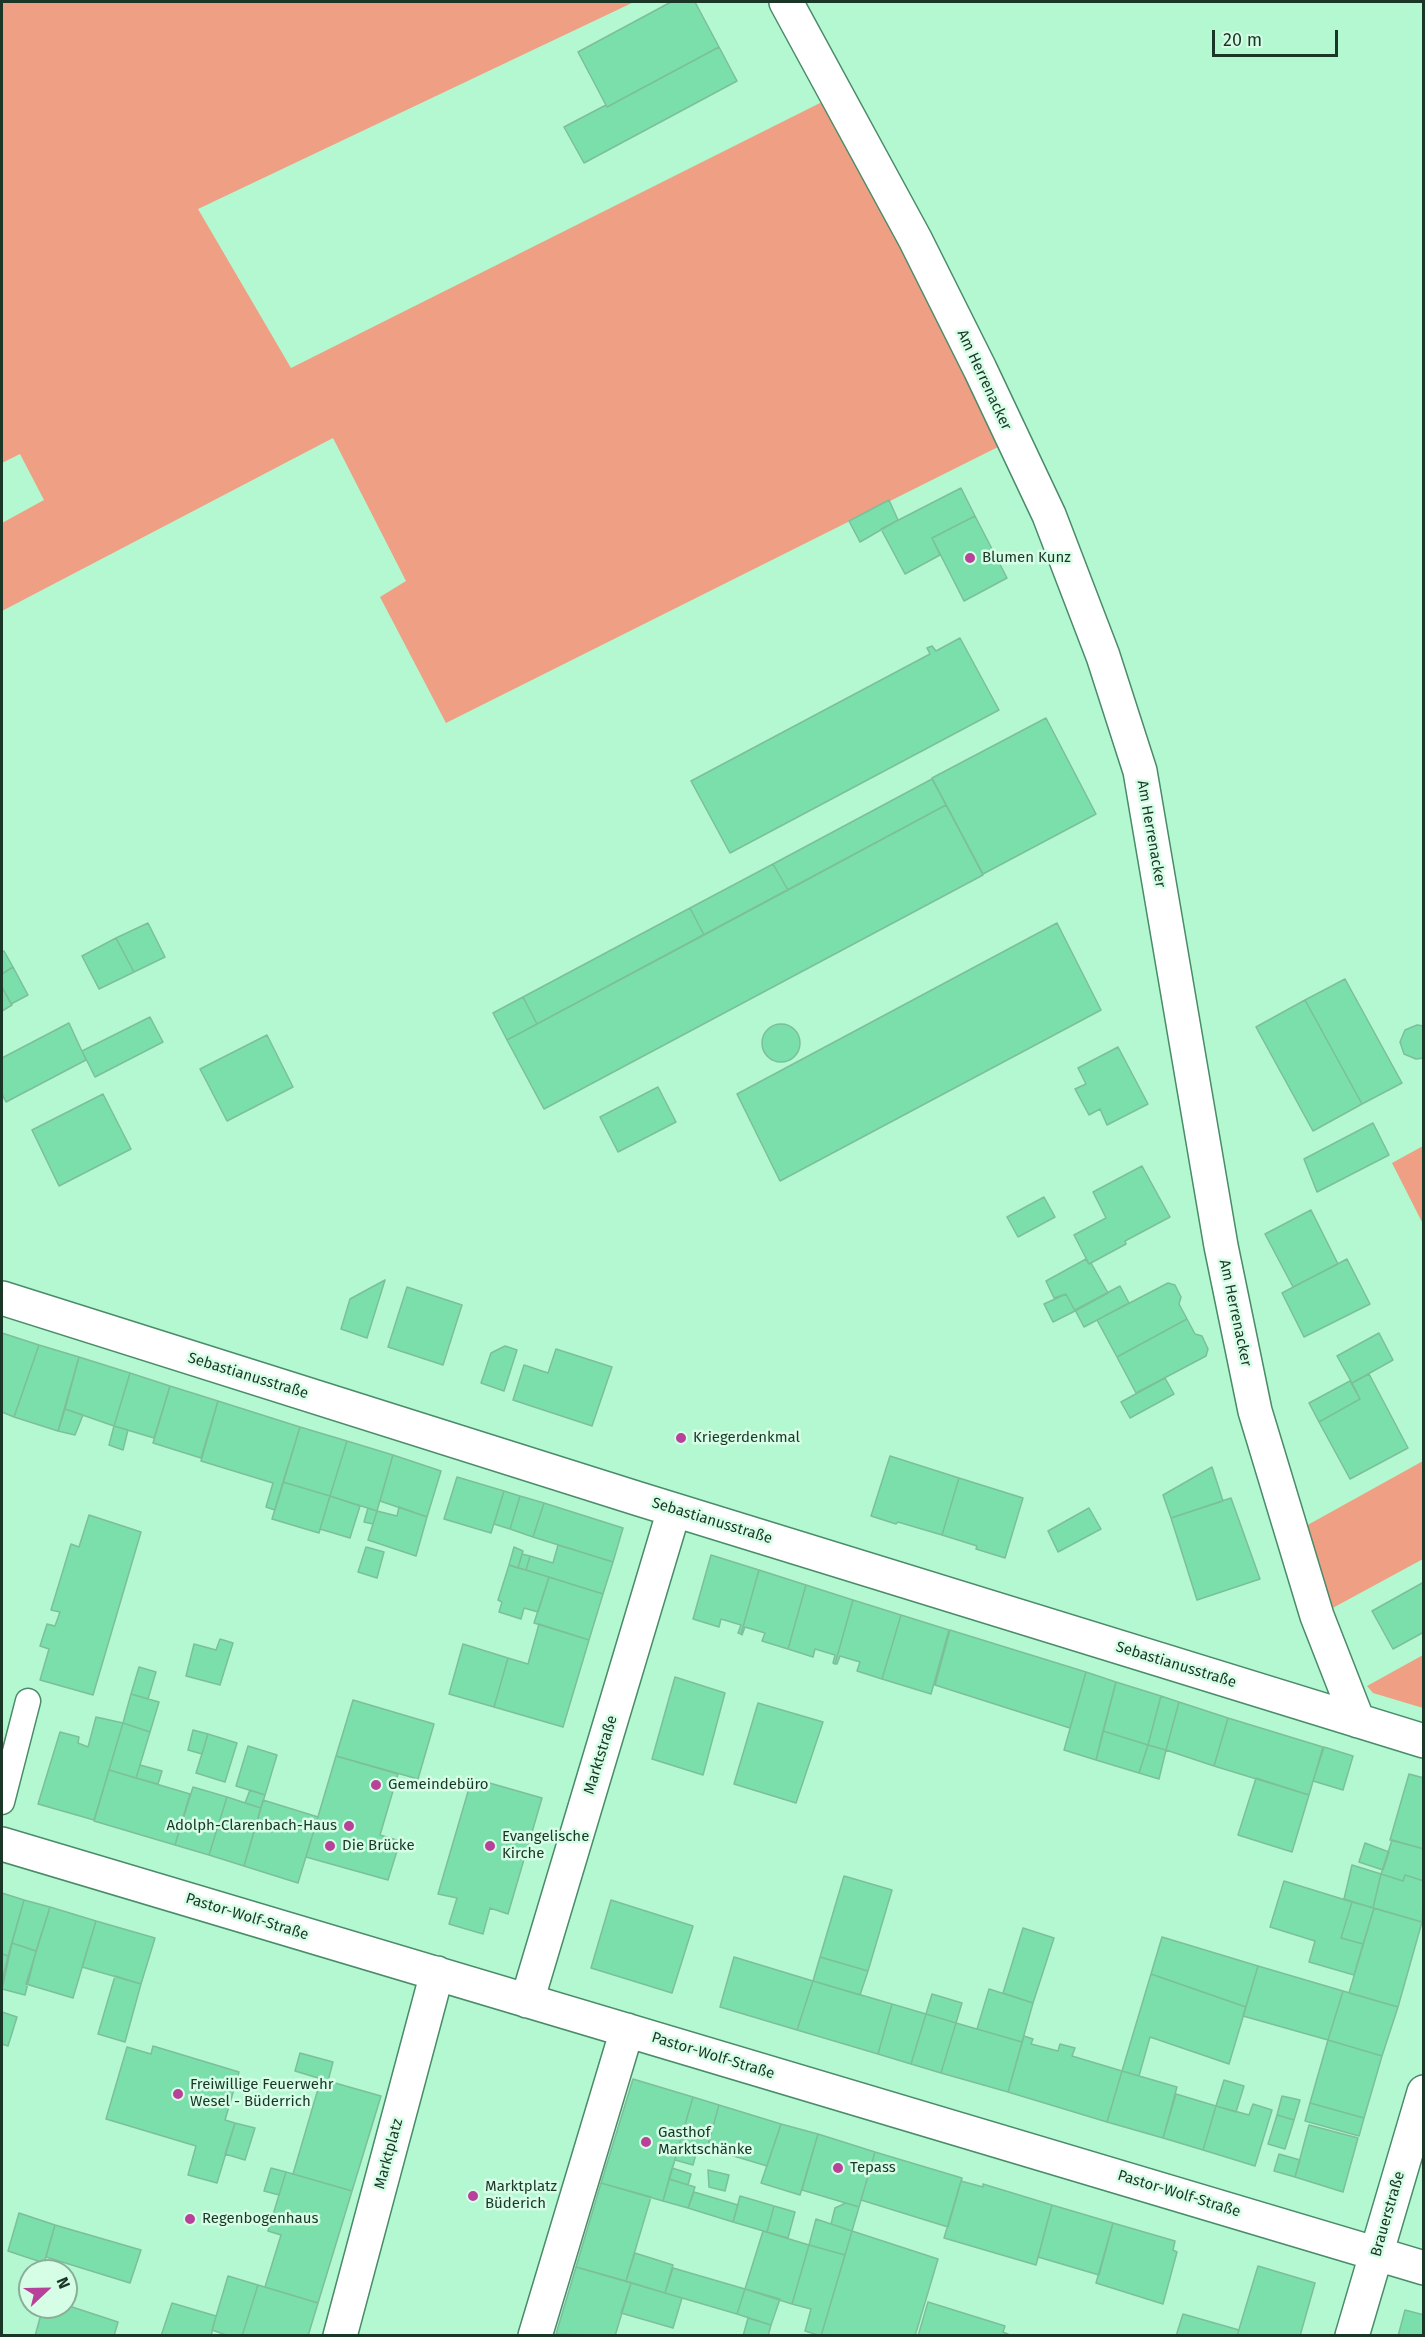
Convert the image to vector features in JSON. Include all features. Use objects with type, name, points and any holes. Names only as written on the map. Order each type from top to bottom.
[{"type":"street","name":"Am Herrenacker","points":[[786,2],[915,238],[981,369],[1012,440],[1049,515],[1103,656],[1140,771],[1219,1235],[1256,1411],[1317,1616],[1359,1721]]},
{"type":"street","name":"Sebastianusstraße","points":[[2,1298],[674,1510],[1424,1741]]},
{"type":"street","name":"Marktstraße","points":[[527,2001],[674,1510]]},
{"type":"street","name":"Pastor-Wolf-Straße","points":[[2,1844],[1424,2268]]},
{"type":"street","name":"Marktplatz","points":[[340,2336],[437,1973]]},
{"type":"street","points":[[535,2336],[627,2030]]},
{"type":"street","name":"Brauerstraße","points":[[1352,2336],[1424,2092]]},
{"type":"lane","points":[[2,1802],[28,1701]]},
{"type":"shaded area","points":[[2,2],[634,2],[198,209],[291,368],[836,95],[1012,440],[446,723],[380,597],[406,581],[333,438],[2,611],[2,523],[44,500],[20,454],[2,463]]},
{"type":"shaded area","points":[[1423,1146],[1423,1224],[1392,1163]]},
{"type":"shaded area","points":[[1423,1461],[1423,1559],[1329,1610],[1304,1527]]},
{"type":"shaded area","points":[[1423,1655],[1423,1708],[1373,1693],[1367,1686]]},
{"type":"building","points":[[671,2],[695,2],[719,47],[607,107],[578,52]]},
{"type":"building","points":[[719,47],[737,81],[584,163],[564,127],[606,105],[607,107]]},
{"type":"building","points":[[961,488],[975,516],[932,538],[940,555],[905,574],[881,529]]},
{"type":"building","points":[[889,500],[898,520],[860,542],[849,521]]},
{"type":"building","points":[[975,516],[1007,578],[964,601],[932,538]]},
{"type":"building","points":[[960,638],[999,710],[730,853],[691,781],[930,654],[927,648],[932,646],[936,651]]},
{"type":"building","points":[[1046,718],[1096,814],[983,874],[932,778]]},
{"type":"building","points":[[932,779],[946,805],[788,890],[773,864]]},
{"type":"building","points":[[946,805],[983,875],[544,1109],[507,1040]]},
{"type":"building","points":[[773,864],[788,890],[704,935],[690,908]]},
{"type":"building","points":[[690,908],[704,935],[537,1024],[523,997]]},
{"type":"building","points":[[148,923],[165,957],[134,972],[116,938]]},
{"type":"building","points":[[1057,923],[1101,1010],[780,1181],[737,1094]]},
{"type":"building","points":[[116,938],[134,972],[99,989],[82,956]]},
{"type":"building","points":[[4,951],[13,967],[2,974],[2,952]]},
{"type":"building","points":[[13,967],[28,995],[11,1004],[2,987],[2,974]]},
{"type":"building","points":[[1345,979],[1402,1083],[1362,1104],[1305,1000]]},
{"type":"building","points":[[2,987],[12,1005],[2,1011]]},
{"type":"building","points":[[523,997],[537,1024],[507,1040],[493,1013]]},
{"type":"building","points":[[1305,1000],[1362,1104],[1313,1131],[1256,1027]]},
{"type":"building","points":[[150,1017],[163,1042],[95,1077],[82,1051]]},
{"type":"building","points":[[69,1023],[86,1060],[6,1102],[2,1094],[2,1058]]},
{"type":"building","points":[[781,1024],[795,1029],[800,1043],[795,1057],[781,1062],[767,1057],[762,1043],[767,1029]]},
{"type":"building","points":[[1417,1025],[1424,1026],[1424,1058],[1416,1059],[1404,1054],[1400,1042],[1405,1030]]},
{"type":"building","points":[[267,1035],[293,1087],[227,1121],[200,1069]]},
{"type":"building","points":[[1118,1047],[1148,1104],[1107,1125],[1100,1109],[1089,1115],[1075,1089],[1086,1084],[1078,1068]]},
{"type":"building","points":[[658,1087],[676,1122],[618,1152],[600,1117]]},
{"type":"building","points":[[103,1094],[131,1149],[59,1186],[32,1130]]},
{"type":"building","points":[[1373,1123],[1389,1155],[1317,1192],[1304,1159]]},
{"type":"building","points":[[1142,1166],[1170,1217],[1125,1241],[1126,1244],[1089,1264],[1074,1235],[1106,1218],[1093,1192]]},
{"type":"building","points":[[1044,1197],[1055,1217],[1018,1237],[1007,1217]]},
{"type":"building","points":[[1311,1210],[1338,1264],[1293,1287],[1265,1234]]},
{"type":"building","points":[[1086,1259],[1089,1264],[1091,1263],[1108,1293],[1075,1311],[1066,1294],[1054,1298],[1046,1281]]},
{"type":"building","points":[[1347,1259],[1370,1304],[1304,1337],[1282,1293]]},
{"type":"building","points":[[385,1280],[367,1338],[341,1329],[350,1299]]},
{"type":"building","points":[[1168,1283],[1175,1285],[1181,1297],[1179,1304],[1187,1319],[1117,1357],[1097,1320]]},
{"type":"building","points":[[1120,1286],[1129,1303],[1084,1327],[1075,1310]]},
{"type":"building","points":[[407,1287],[462,1305],[443,1365],[388,1347]]},
{"type":"building","points":[[1066,1294],[1075,1311],[1053,1322],[1044,1304]]},
{"type":"building","points":[[1187,1319],[1195,1334],[1202,1336],[1208,1349],[1206,1356],[1136,1393],[1117,1357]]},
{"type":"building","points":[[2,1333],[39,1345],[14,1417],[2,1412]]},
{"type":"building","points":[[1379,1333],[1393,1360],[1352,1383],[1337,1356]]},
{"type":"building","points":[[39,1345],[79,1357],[58,1431],[14,1417]]},
{"type":"building","points":[[505,1346],[517,1350],[504,1391],[481,1383],[491,1353]]},
{"type":"building","points":[[556,1349],[612,1367],[592,1426],[513,1400],[524,1365],[548,1373]]},
{"type":"building","points":[[79,1357],[130,1373],[114,1426],[65,1409]]},
{"type":"building","points":[[130,1373],[170,1386],[154,1438],[114,1426]]},
{"type":"building","points":[[1369,1374],[1408,1448],[1350,1479],[1319,1422],[1360,1399],[1352,1383]]},
{"type":"building","points":[[1165,1378],[1174,1394],[1130,1418],[1121,1402]]},
{"type":"building","points":[[1350,1381],[1360,1399],[1319,1422],[1309,1403]]},
{"type":"building","points":[[170,1386],[218,1401],[201,1458],[153,1443]]},
{"type":"building","points":[[218,1401],[300,1427],[275,1510],[266,1507],[273,1483],[201,1461]]},
{"type":"building","points":[[65,1409],[83,1415],[75,1435],[58,1431]]},
{"type":"building","points":[[114,1426],[128,1430],[123,1450],[109,1445]]},
{"type":"building","points":[[300,1427],[347,1441],[330,1496],[283,1482]]},
{"type":"building","points":[[347,1441],[393,1455],[377,1511],[330,1496]]},
{"type":"building","points":[[393,1455],[441,1471],[427,1517],[380,1501]]},
{"type":"building","points":[[890,1456],[959,1478],[942,1535],[871,1516]]},
{"type":"building","points":[[1212,1467],[1223,1501],[1171,1518],[1163,1495]]},
{"type":"building","points":[[457,1477],[504,1491],[491,1533],[444,1519]]},
{"type":"building","points":[[959,1478],[1023,1498],[1005,1558],[942,1535]]},
{"type":"building","points":[[283,1482],[330,1496],[319,1533],[272,1519]]},
{"type":"building","points":[[504,1491],[520,1496],[510,1529],[494,1524]]},
{"type":"building","points":[[330,1496],[360,1506],[350,1538],[320,1529]]},
{"type":"building","points":[[520,1496],[544,1503],[533,1537],[510,1529]]},
{"type":"building","points":[[1231,1498],[1260,1579],[1197,1600],[1171,1518]]},
{"type":"building","points":[[544,1503],[623,1528],[613,1562],[533,1537]]},
{"type":"building","points":[[399,1507],[427,1517],[416,1556],[368,1540],[377,1511],[397,1516]]},
{"type":"building","points":[[368,1508],[377,1511],[373,1524],[364,1522]]},
{"type":"building","points":[[1089,1508],[1101,1529],[1058,1552],[1048,1531]]},
{"type":"building","points":[[89,1515],[141,1532],[93,1695],[40,1680],[49,1649],[40,1646],[47,1624],[55,1626],[60,1612],[51,1610],[71,1544],[79,1547]]},
{"type":"building","points":[[558,1545],[613,1562],[603,1594],[526,1570],[530,1556],[553,1563]]},
{"type":"building","points":[[366,1547],[384,1552],[377,1578],[358,1572]]},
{"type":"building","points":[[514,1547],[523,1551],[518,1568],[509,1565]]},
{"type":"building","points":[[522,1554],[530,1556],[526,1570],[518,1568]]},
{"type":"building","points":[[711,1555],[759,1570],[741,1634],[738,1633],[741,1625],[721,1619],[719,1627],[693,1619]]},
{"type":"building","points":[[509,1565],[549,1577],[538,1612],[524,1608],[521,1619],[499,1612],[502,1602],[498,1600]]},
{"type":"building","points":[[759,1570],[806,1585],[788,1649],[762,1641],[765,1633],[745,1627],[741,1634]]},
{"type":"building","points":[[549,1577],[603,1594],[589,1640],[534,1623]]},
{"type":"building","points":[[1424,1582],[1424,1632],[1393,1649],[1372,1611]]},
{"type":"building","points":[[806,1585],[853,1600],[835,1664],[833,1663],[835,1655],[815,1649],[813,1657],[788,1649]]},
{"type":"building","points":[[853,1600],[901,1615],[882,1679],[857,1671],[860,1662],[840,1656],[835,1664]]},
{"type":"building","points":[[901,1615],[949,1630],[931,1694],[882,1679]]},
{"type":"building","points":[[539,1624],[589,1640],[563,1727],[494,1707],[508,1658],[528,1664]]},
{"type":"building","points":[[950,1630],[1086,1672],[1070,1728],[935,1685]]},
{"type":"building","points":[[220,1639],[233,1643],[220,1685],[186,1676],[194,1644],[216,1650]]},
{"type":"building","points":[[463,1644],[508,1658],[494,1707],[449,1694]]},
{"type":"building","points":[[139,1667],[156,1672],[148,1699],[131,1694]]},
{"type":"building","points":[[1086,1672],[1116,1682],[1096,1760],[1064,1750]]},
{"type":"building","points":[[675,1677],[725,1693],[703,1775],[652,1759]]},
{"type":"building","points":[[1116,1682],[1161,1696],[1148,1745],[1103,1731]]},
{"type":"building","points":[[131,1694],[159,1702],[150,1732],[123,1723]]},
{"type":"building","points":[[1161,1696],[1179,1702],[1166,1750],[1148,1745]]},
{"type":"building","points":[[353,1700],[434,1724],[418,1779],[336,1756]]},
{"type":"building","points":[[1179,1702],[1228,1718],[1214,1766],[1166,1750]]},
{"type":"building","points":[[758,1703],[823,1722],[796,1803],[734,1784]]},
{"type":"building","points":[[96,1717],[123,1723],[94,1820],[38,1804],[60,1732],[79,1737],[78,1743],[88,1747]]},
{"type":"building","points":[[1228,1718],[1323,1747],[1309,1795],[1214,1766]]},
{"type":"building","points":[[123,1723],[150,1732],[136,1778],[109,1770]]},
{"type":"building","points":[[193,1730],[208,1734],[202,1754],[188,1750]]},
{"type":"building","points":[[1103,1731],[1148,1745],[1139,1773],[1096,1760]]},
{"type":"building","points":[[208,1734],[237,1743],[225,1782],[196,1773]]},
{"type":"building","points":[[1148,1745],[1166,1750],[1159,1779],[1139,1773]]},
{"type":"building","points":[[248,1746],[277,1755],[265,1795],[236,1786]]},
{"type":"building","points":[[1324,1747],[1353,1756],[1343,1790],[1313,1781]]},
{"type":"building","name":"Adolph-Clarenbach-Haus","points":[[336,1756],[398,1774],[380,1835],[400,1841],[388,1880],[306,1857]]},
{"type":"building","points":[[140,1765],[162,1771],[158,1784],[136,1778]]},
{"type":"building","points":[[109,1770],[190,1794],[175,1845],[94,1821]]},
{"type":"building","points":[[1409,1774],[1424,1778],[1424,1849],[1390,1840]]},
{"type":"building","name":"Evangelische Kirche","points":[[472,1778],[542,1798],[508,1914],[490,1908],[483,1934],[449,1924],[457,1898],[438,1894]]},
{"type":"building","points":[[1256,1778],[1309,1795],[1292,1852],[1238,1835]]},
{"type":"building","points":[[193,1787],[227,1797],[209,1855],[175,1845]]},
{"type":"building","points":[[250,1790],[265,1795],[261,1808],[245,1803]]},
{"type":"building","points":[[227,1797],[261,1808],[244,1866],[209,1855]]},
{"type":"building","points":[[263,1800],[318,1817],[298,1883],[244,1866]]},
{"type":"building","points":[[1392,1840],[1424,1849],[1424,1881],[1405,1875],[1403,1881],[1381,1874]]},
{"type":"building","points":[[1365,1843],[1389,1852],[1383,1870],[1359,1862]]},
{"type":"building","points":[[1352,1865],[1381,1874],[1373,1908],[1344,1899]]},
{"type":"building","points":[[1381,1874],[1403,1881],[1405,1875],[1424,1881],[1422,1922],[1373,1908]]},
{"type":"building","points":[[844,1876],[892,1890],[868,1971],[820,1957]]},
{"type":"building","points":[[1284,1881],[1352,1902],[1341,1938],[1363,1944],[1354,1975],[1309,1962],[1315,1941],[1270,1927]]},
{"type":"building","points":[[2,1893],[24,1900],[8,1956],[2,1954]]},
{"type":"building","points":[[24,1900],[50,1907],[36,1951],[12,1943]]},
{"type":"building","points":[[611,1900],[693,1926],[672,1993],[591,1968]]},
{"type":"building","points":[[1352,1902],[1374,1908],[1363,1944],[1341,1938]]},
{"type":"building","points":[[50,1907],[96,1921],[73,1998],[26,1984]]},
{"type":"building","points":[[1374,1908],[1422,1922],[1398,2007],[1349,1993]]},
{"type":"building","points":[[96,1921],[155,1938],[141,1984],[82,1967]]},
{"type":"building","points":[[1023,1928],[1054,1938],[1033,2003],[1003,1993]]},
{"type":"building","points":[[1162,1937],[1258,1966],[1246,2007],[1151,1974]]},
{"type":"building","points":[[12,1943],[36,1951],[25,1995],[2,1989]]},
{"type":"building","points":[[2,1954],[8,1956],[2,1982]]},
{"type":"building","points":[[734,1957],[813,1981],[797,2030],[720,2007]]},
{"type":"building","points":[[820,1957],[868,1971],[860,1995],[813,1981]]},
{"type":"building","points":[[1258,1966],[1343,1991],[1328,2040],[1243,2016]]},
{"type":"building","points":[[1151,1974],[1246,2007],[1229,2064],[1150,2037],[1139,2076],[1122,2071]]},
{"type":"building","points":[[115,1976],[141,1984],[125,2042],[98,2034]]},
{"type":"building","points":[[813,1981],[892,2004],[878,2054],[797,2030]]},
{"type":"building","points":[[989,1989],[1033,2003],[1022,2042],[977,2029]]},
{"type":"building","points":[[1343,1991],[1398,2007],[1382,2056],[1328,2040]]},
{"type":"building","points":[[932,1994],[962,2003],[956,2023],[926,2014]]},
{"type":"building","points":[[892,2004],[926,2014],[911,2064],[878,2054]]},
{"type":"building","points":[[2,2012],[17,2017],[8,2046],[2,2044]]},
{"type":"building","points":[[926,2014],[956,2023],[941,2073],[911,2064]]},
{"type":"building","points":[[956,2023],[1022,2042],[1008,2092],[941,2073]]},
{"type":"building","points":[[1024,2036],[1033,2039],[1031,2044],[1058,2051],[1060,2044],[1075,2048],[1072,2056],[1122,2071],[1107,2122],[1008,2092]]},
{"type":"building","points":[[1328,2040],[1382,2056],[1364,2118],[1310,2103]]},
{"type":"building","points":[[153,2046],[239,2072],[225,2120],[235,2123],[217,2183],[188,2175],[196,2146],[106,2119],[127,2047],[151,2054]]},
{"type":"building","points":[[300,2053],[333,2062],[328,2081],[295,2071]]},
{"type":"building","points":[[1122,2071],[1177,2087],[1163,2138],[1107,2122]]},
{"type":"building","points":[[321,2079],[381,2096],[352,2191],[293,2174]]},
{"type":"building","points":[[633,2079],[693,2097],[663,2201],[601,2183]]},
{"type":"building","points":[[1224,2080],[1244,2086],[1236,2112],[1216,2106]]},
{"type":"building","points":[[1176,2094],[1216,2106],[1203,2150],[1163,2138]]},
{"type":"building","points":[[1282,2096],[1300,2100],[1294,2120],[1277,2115]]},
{"type":"building","points":[[693,2097],[719,2105],[706,2152],[679,2145]]},
{"type":"building","points":[[1310,2103],[1364,2118],[1359,2136],[1305,2121]]},
{"type":"building","points":[[1253,2104],[1272,2110],[1255,2166],[1203,2150],[1216,2106],[1249,2115]]},
{"type":"building","points":[[719,2105],[781,2124],[767,2166],[707,2148]]},
{"type":"building","points":[[1277,2115],[1294,2120],[1285,2149],[1268,2144]]},
{"type":"building","points":[[235,2123],[255,2128],[245,2160],[225,2154]]},
{"type":"building","points":[[781,2124],[818,2134],[800,2195],[761,2183]]},
{"type":"building","points":[[1309,2125],[1358,2138],[1343,2192],[1295,2177]]},
{"type":"building","points":[[818,2134],[875,2152],[859,2207],[802,2190]]},
{"type":"building","points":[[679,2145],[697,2150],[693,2165],[675,2160]]},
{"type":"building","points":[[875,2152],[962,2178],[948,2227],[861,2200]]},
{"type":"building","points":[[1279,2154],[1300,2160],[1295,2177],[1274,2171]]},
{"type":"building","points":[[271,2168],[286,2172],[279,2195],[264,2191]]},
{"type":"building","points":[[672,2168],[691,2174],[688,2185],[669,2179]]},
{"type":"building","points":[[708,2170],[729,2175],[725,2191],[709,2187]]},
{"type":"building","points":[[286,2172],[352,2191],[318,2303],[265,2287],[281,2235],[268,2231]]},
{"type":"building","points":[[669,2179],[695,2187],[688,2208],[663,2201]]},
{"type":"building","points":[[961,2181],[983,2187],[983,2184],[1052,2205],[1036,2265],[944,2238]]},
{"type":"building","points":[[601,2183],[651,2197],[626,2281],[576,2267]]},
{"type":"building","points":[[694,2192],[738,2205],[733,2222],[688,2208]]},
{"type":"building","points":[[740,2196],[774,2206],[767,2232],[733,2222]]},
{"type":"building","points":[[846,2203],[859,2207],[852,2231],[831,2224],[835,2208]]},
{"type":"building","points":[[1052,2205],[1113,2223],[1099,2275],[1038,2257]]},
{"type":"building","points":[[774,2206],[795,2212],[788,2238],[767,2232]]},
{"type":"building","points":[[19,2213],[55,2225],[45,2259],[32,2259],[8,2251]]},
{"type":"building","points":[[816,2219],[852,2231],[845,2255],[809,2245]]},
{"type":"building","points":[[1113,2223],[1175,2241],[1173,2250],[1177,2252],[1163,2304],[1096,2283]]},
{"type":"building","points":[[55,2225],[141,2250],[130,2283],[78,2267],[78,2259],[46,2257]]},
{"type":"building","points":[[763,2231],[809,2245],[792,2304],[745,2289]]},
{"type":"building","points":[[852,2231],[938,2259],[915,2336],[821,2336]]},
{"type":"building","points":[[809,2245],[845,2255],[821,2336],[805,2331],[811,2309],[792,2304]]},
{"type":"building","points":[[635,2253],[673,2265],[665,2293],[626,2281]]},
{"type":"building","points":[[1258,2266],[1315,2283],[1300,2336],[1237,2336]]},
{"type":"building","points":[[576,2267],[631,2283],[615,2336],[556,2334]]},
{"type":"building","points":[[673,2268],[745,2289],[737,2314],[665,2293]]},
{"type":"building","points":[[228,2276],[258,2285],[242,2336],[229,2336],[212,2330]]},
{"type":"building","points":[[631,2283],[682,2298],[673,2328],[621,2313]]},
{"type":"building","points":[[258,2285],[318,2303],[308,2336],[242,2336]]},
{"type":"building","points":[[745,2289],[780,2299],[771,2325],[737,2314]]},
{"type":"building","points":[[928,2302],[1005,2326],[1003,2332],[1012,2336],[918,2336]]},
{"type":"building","points":[[172,2303],[216,2316],[211,2336],[161,2336]]},
{"type":"building","points":[[78,2309],[118,2322],[114,2336],[35,2336],[40,2319],[78,2319]]},
{"type":"building","points":[[1405,2310],[1424,2315],[1424,2336],[1398,2336]]},
{"type":"building","points":[[1183,2314],[1239,2330],[1237,2336],[1176,2336]]},
{"type":"building","points":[[748,2318],[771,2325],[768,2336],[743,2336]]},
{"type":"place","name":"Blumen Kunz","points":[[970,558]]},
{"type":"place","name":"Kriegerdenkmal","points":[[681,1438]]},
{"type":"place","name":"Gemeindebüro","points":[[376,1785]]},
{"type":"place","name":"Adolph-Clarenbach-Haus","points":[[349,1826]]},
{"type":"place","name":"Die Brücke","points":[[330,1846]]},
{"type":"place","name":"Evangelische Kirche","points":[[490,1846]]},
{"type":"place","name":"Freiwillige Feuerwehr Wesel - Büderrich","points":[[178,2094]]},
{"type":"place","name":"Gasthof Marktschänke","points":[[646,2142]]},
{"type":"place","name":"Tepass","points":[[838,2168]]},
{"type":"place","name":"Marktplatz Büderich","points":[[473,2196]]},
{"type":"place","name":"Regenbogenhaus","points":[[190,2219]]}]
